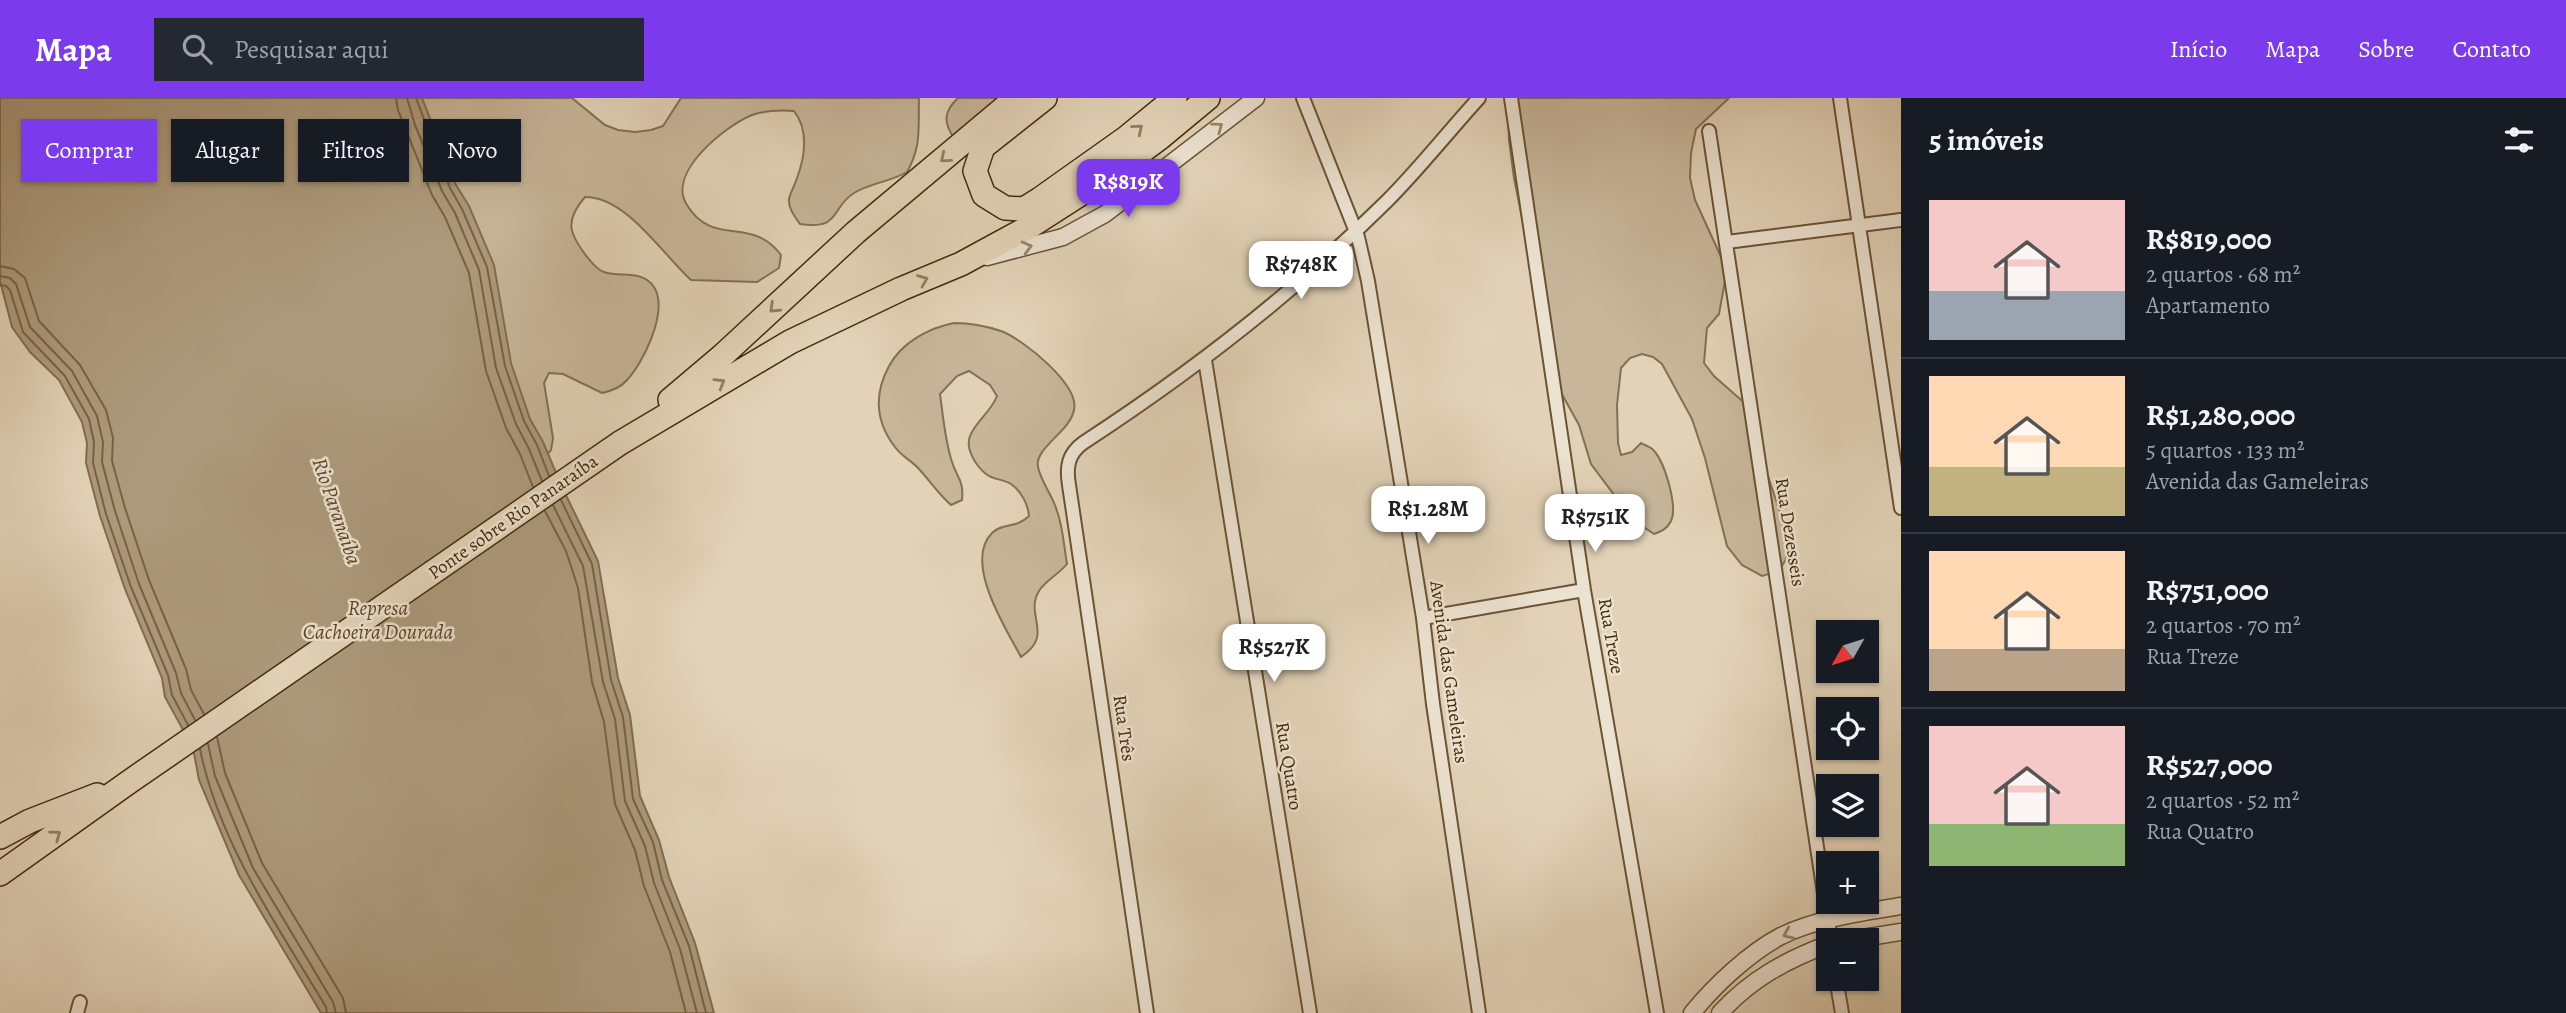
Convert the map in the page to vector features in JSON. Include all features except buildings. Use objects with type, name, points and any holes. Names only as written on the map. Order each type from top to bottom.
[{"type":"highway","points":[[620,443],[722,356],[856,232],[1016,98]]},
{"type":"highway","points":[[1045,98],[983,147],[975,171],[979,183],[984,195],[1005,208],[1024,209],[1040,199],[1126,138],[1175,98]]},
{"type":"highway","points":[[620,443],[790,342],[901,289],[961,264],[1029,227],[1110,175],[1208,98]]},
{"type":"highway","name":"Ponte sobre Rio Panaraíba","points":[[129,782],[620,443]]},
{"type":"highway","points":[[0,837],[30,821],[129,782]]},
{"type":"highway","points":[[0,874],[129,782]]},
{"type":"street","points":[[961,264],[1063,237],[1105,214],[1256,98]]},
{"type":"street","name":"Avenida das Gameleiras","points":[[1303,98],[1355,230],[1368,281],[1423,618],[1433,704],[1479,1013]]},
{"type":"street","points":[[1205,360],[1277,301],[1387,201],[1479,98]]},
{"type":"street","name":"Rua Treze","points":[[1511,98],[1584,590],[1657,1013]]},
{"type":"street","points":[[1840,98],[1901,508]]},
{"type":"street","name":"Rua Dezesseis","points":[[1709,131],[1829,928]]},
{"type":"street","points":[[1727,242],[1901,220]]},
{"type":"street","name":"Rua Três","points":[[1147,1013],[1067,474],[1074,450],[1205,360]]},
{"type":"street","name":"Rua Quatro","points":[[1205,360],[1310,1013]]},
{"type":"street","points":[[1423,618],[1584,590]]},
{"type":"street","points":[[1692,1013],[1713,989],[1768,944],[1787,934],[1829,921],[1901,906]]},
{"type":"street","points":[[1879,935],[1901,932]]},
{"type":"street","points":[[1720,1013],[1735,996],[1766,973],[1816,948]]},
{"type":"street","points":[[1838,991],[1842,1013]]},
{"type":"shaded area","points":[[417,98],[572,98],[605,125],[635,132],[663,126],[681,98],[919,98],[918,136],[915,154],[907,172],[854,193],[829,221],[823,224],[800,224],[789,202],[802,161],[804,144],[802,127],[794,111],[752,115],[727,129],[702,152],[684,179],[683,192],[687,205],[697,218],[709,225],[758,236],[770,243],[781,255],[779,268],[757,282],[691,280],[629,216],[615,206],[585,197],[572,221],[577,242],[591,262],[602,271],[637,276],[649,281],[658,297],[656,323],[640,363],[626,381],[615,389],[602,393],[563,374],[549,373],[544,383],[553,438],[551,450],[543,460],[446,182],[521,182],[521,119],[424,119]]},
{"type":"shaded area","points":[[958,98],[999,98],[954,138],[948,127],[947,117],[950,107]]},
{"type":"shaded area","points":[[1508,98],[1729,98],[1696,129],[1691,153],[1690,178],[1695,200],[1727,270],[1719,314],[1707,328],[1704,363],[1714,376],[1748,406],[1762,459],[1788,535],[1786,559],[1779,571],[1762,576],[1742,565],[1727,546],[1705,458],[1692,419],[1662,364],[1653,357],[1642,354],[1630,358],[1621,368],[1617,405],[1618,443],[1621,455],[1632,452],[1641,443],[1651,448],[1661,461],[1673,505],[1668,526],[1654,534],[1633,520],[1591,464],[1579,425],[1549,371],[1544,327],[1514,178],[1509,140]]},
{"type":"shaded area","points":[[954,323],[995,329],[1023,343],[1059,376],[1073,400],[1071,418],[1038,460],[1040,473],[1059,517],[1067,564],[1039,591],[1035,600],[1038,633],[1036,641],[1021,657],[990,595],[982,561],[984,546],[992,533],[1024,520],[1029,516],[1028,511],[1015,487],[982,471],[972,457],[969,446],[970,436],[997,396],[990,385],[969,371],[957,376],[940,394],[948,446],[962,488],[962,500],[951,505],[916,466],[897,450],[880,417],[881,387],[894,357],[917,337]]},
{"type":"water","name":"Represa Cachoeira Dourada","points":[[0,98],[422,98],[430,119],[423,119],[423,182],[455,182],[469,206],[494,265],[511,363],[530,419],[598,561],[618,678],[630,715],[640,796],[659,840],[669,877],[695,943],[714,1013],[321,1013],[239,875],[199,780],[193,748],[165,697],[162,678],[125,589],[100,516],[86,463],[87,443],[82,422],[59,380],[30,352],[12,327],[0,281]]},
{"type":"water label","name":"Rio Paranaíba","points":[[337,511]]}]
